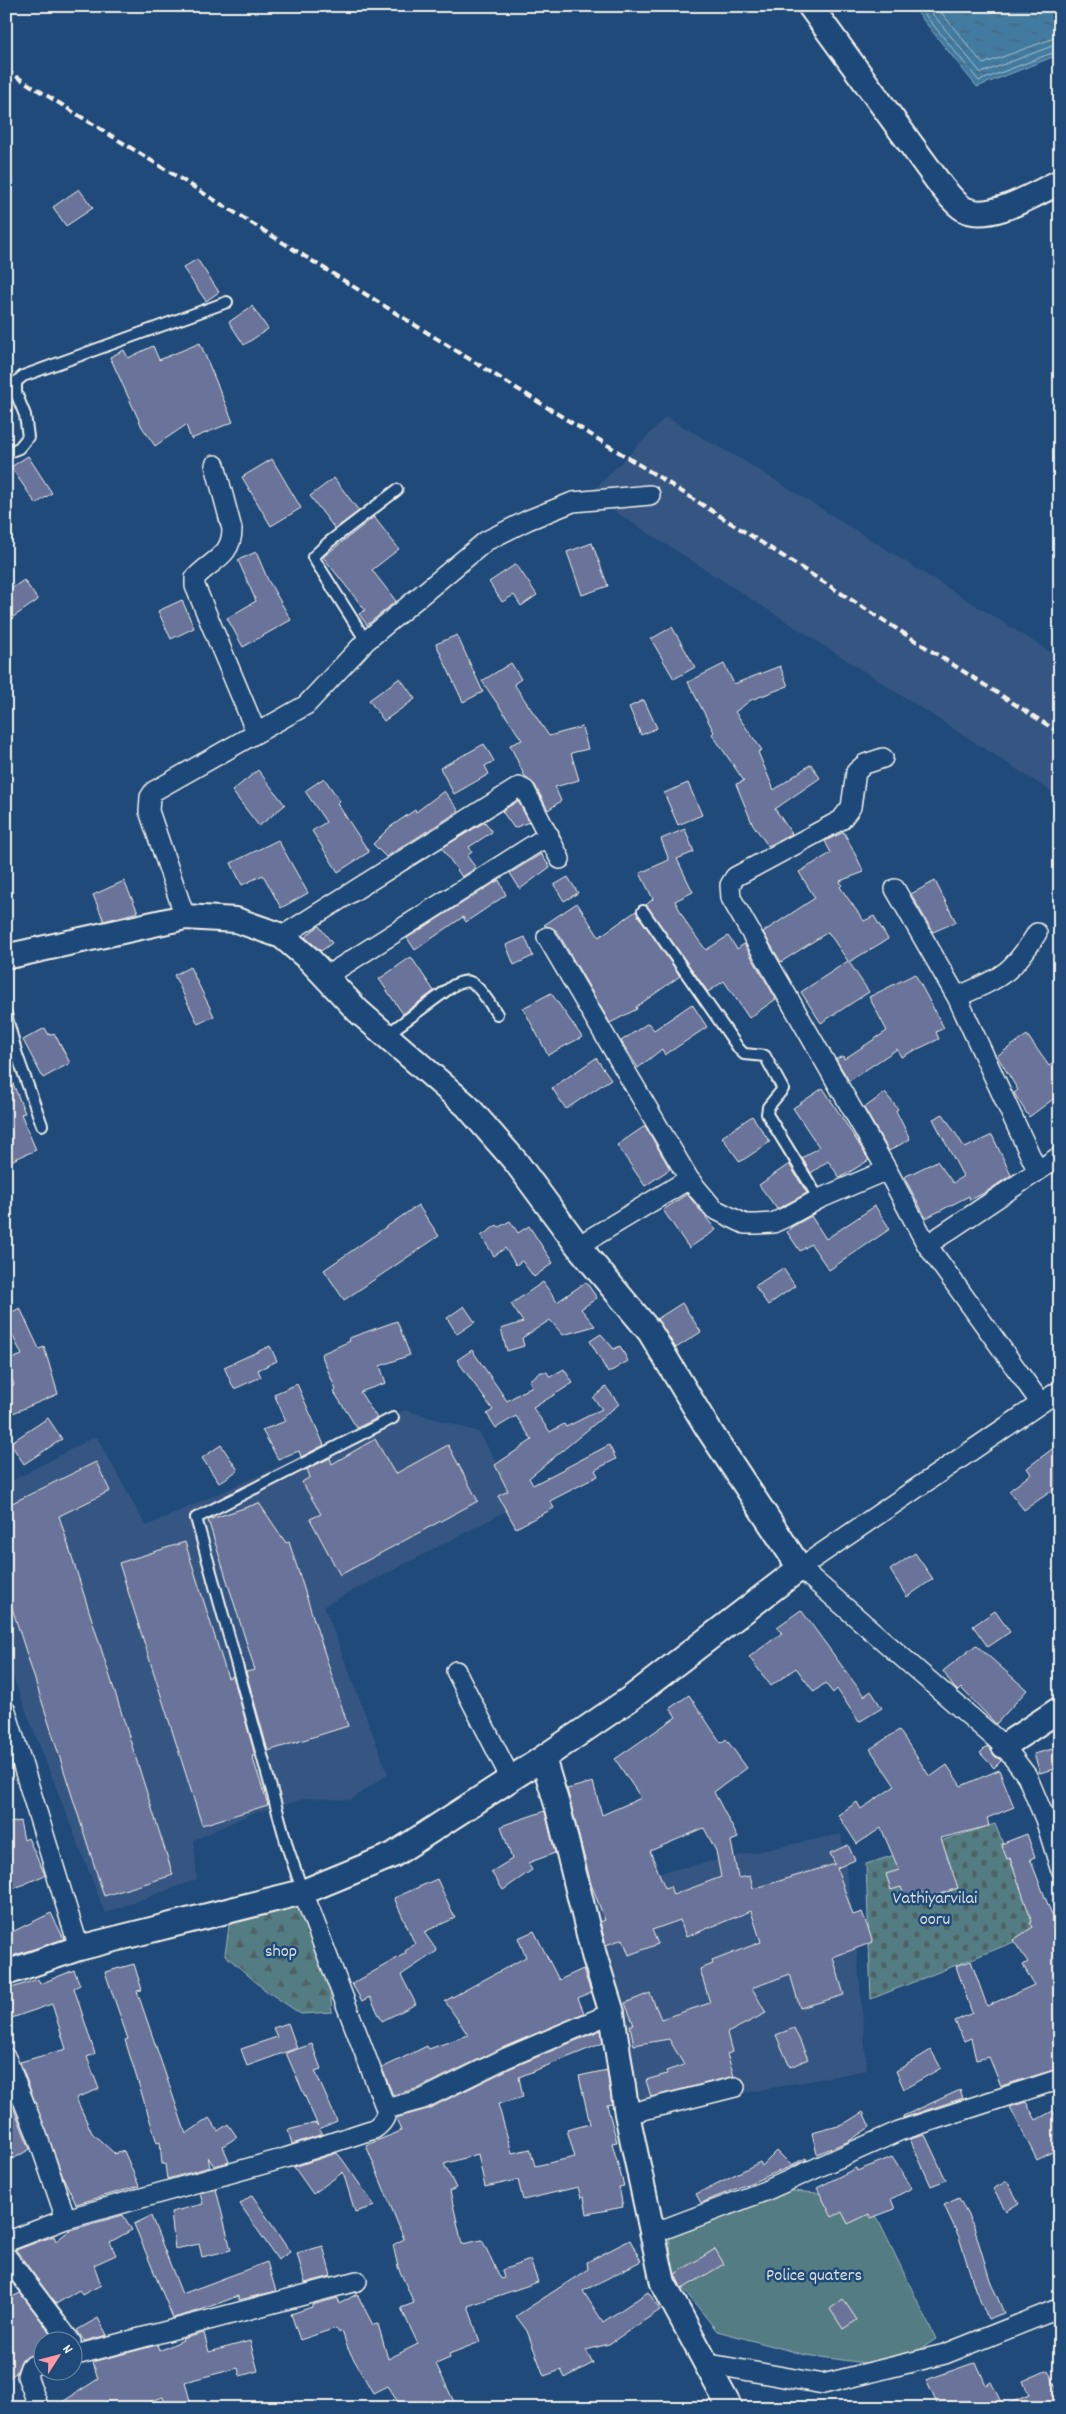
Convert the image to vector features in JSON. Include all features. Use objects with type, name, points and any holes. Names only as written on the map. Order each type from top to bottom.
[{"type":"street","points":[[810,6],[942,187],[964,209],[978,214],[994,212],[1060,182]]},
{"type":"street","points":[[215,465],[232,529],[232,539],[228,549],[195,578],[195,586],[256,732]]},
{"type":"street","points":[[184,916],[149,811],[150,797],[159,787],[306,705],[366,640],[486,541],[528,520],[573,502],[650,495]]},
{"type":"street","points":[[883,758],[865,764],[856,772],[851,807],[841,820],[736,877],[730,885],[731,898],[887,1170],[927,1245],[1040,1402]]},
{"type":"street","points":[[282,936],[519,787],[524,790],[549,835],[560,860]]},
{"type":"street","points":[[325,977],[549,835]]},
{"type":"street","points":[[895,890],[957,997],[1038,1170]]},
{"type":"street","points":[[6,954],[14,955],[184,916],[236,920],[282,936],[309,959],[358,1011],[467,1106],[516,1162],[578,1246],[650,1332],[707,1427],[800,1568],[1004,1746],[1026,1776],[1045,1819],[1060,1868]]},
{"type":"street","points":[[957,997],[1012,967],[1037,933]]},
{"type":"street","points":[[547,937],[689,1178],[714,1209],[745,1224],[772,1223],[819,1199],[887,1170]]},
{"type":"street","points":[[927,1245],[1060,1156]]},
{"type":"street","points":[[578,1246],[689,1178]]},
{"type":"street","points":[[6,1973],[79,1948],[298,1881],[393,1855],[543,1758],[631,1698],[800,1568],[1060,1390]]},
{"type":"street","points":[[456,1671],[511,1779]]},
{"type":"street","points":[[1004,1746],[1060,1709]]},
{"type":"street","points":[[6,1711],[79,1948]]},
{"type":"street","points":[[543,1758],[558,1808],[594,1955],[612,2013],[627,2114],[651,2234],[663,2283],[704,2363],[730,2408]]},
{"type":"street","points":[[6,2242],[66,2219],[285,2158],[374,2129],[384,2120],[386,2109],[298,1881]]},
{"type":"street","points":[[386,2109],[423,2099],[506,2058],[612,2013]]},
{"type":"street","points":[[6,2058],[37,2135],[66,2219]]},
{"type":"street","points":[[651,2234],[765,2191],[899,2131],[1060,2079]]},
{"type":"street","points":[[627,2114],[735,2087]]},
{"type":"street","points":[[6,2256],[62,2332]]},
{"type":"street","points":[[82,2347],[356,2281]]},
{"type":"street","points":[[704,2363],[823,2384],[944,2354],[1060,2308]]},
{"type":"street","points":[[32,2366],[27,2376],[39,2408]]},
{"type":"lane","points":[[6,453],[19,448],[28,437],[25,415],[16,393],[16,382],[24,376],[227,302]]},
{"type":"lane","points":[[366,640],[313,557],[328,542],[397,490]]},
{"type":"lane","points":[[642,911],[739,1049],[744,1054],[765,1056],[769,1062],[782,1089],[768,1107],[767,1114],[819,1199]]},
{"type":"lane","points":[[386,1035],[454,985],[463,982],[471,982],[476,986],[497,1014]]},
{"type":"lane","points":[[6,1014],[17,1055],[42,1125]]},
{"type":"lane","points":[[298,1881],[196,1518],[393,1418]]},
{"type":"shaded area","points":[[666,417],[754,467],[1060,658],[1060,797],[589,495]]},
{"type":"shaded area","points":[[405,1410],[479,1432],[520,1504],[324,1606],[388,1774],[351,1800],[307,1798],[248,1815],[194,1840],[197,1879],[105,1913],[6,1659],[6,1484],[96,1436],[146,1526]]},
{"type":"shaded area","points":[[841,1834],[856,1940],[867,2070],[639,2113],[592,1887]]},
{"type":"green space","name":"Vathiyarvilai ooru","points":[[995,1824],[1039,1932],[871,1999],[866,1864]]},
{"type":"green space","name":"shop","points":[[307,1902],[328,1960],[332,2012],[301,2014],[265,1990],[225,1955],[230,1919]]},
{"type":"green space","name":"Police quaters","points":[[779,2190],[867,2197],[936,2339],[894,2367],[806,2355],[717,2331],[673,2276],[669,2233]]},
{"type":"water","points":[[912,6],[1060,6],[1060,54],[977,87]]},
{"type":"building","points":[[79,189],[93,208],[66,226],[53,207]]},
{"type":"building","points":[[197,259],[219,292],[206,301],[183,268]]},
{"type":"building","points":[[252,306],[268,329],[244,345],[229,322]]},
{"type":"building","points":[[200,343],[233,422],[191,439],[186,425],[155,446],[142,427],[110,357],[124,350],[128,358],[153,346],[159,360]]},
{"type":"building","points":[[28,456],[52,493],[36,504],[11,467]]},
{"type":"building","points":[[272,459],[301,508],[271,526],[242,477]]},
{"type":"building","points":[[334,478],[359,511],[335,529],[310,496]]},
{"type":"building","points":[[374,517],[399,549],[372,570],[396,601],[367,625],[359,614],[365,610],[323,557]]},
{"type":"building","points":[[592,543],[608,586],[582,595],[567,552]]},
{"type":"building","points":[[256,552],[268,580],[291,620],[243,647],[227,618],[256,601],[238,560]]},
{"type":"building","points":[[516,564],[537,595],[521,606],[514,595],[502,602],[489,582]]},
{"type":"building","points":[[24,580],[38,600],[6,622],[6,592]]},
{"type":"building","points":[[182,600],[194,628],[171,639],[158,611]]},
{"type":"building","points":[[672,627],[695,667],[674,679],[651,639]]},
{"type":"building","points":[[457,635],[483,692],[463,702],[436,644]]},
{"type":"building","points":[[511,663],[521,679],[514,684],[549,736],[582,727],[588,749],[571,753],[579,780],[555,787],[561,801],[548,810],[535,785],[525,777],[510,745],[522,740],[482,681]]},
{"type":"building","points":[[724,664],[734,684],[780,666],[788,686],[751,700],[735,712],[762,750],[758,752],[774,790],[811,764],[820,778],[775,809],[792,834],[768,846],[752,823],[736,784],[744,781],[712,734],[714,732],[688,682]]},
{"type":"building","points":[[400,678],[415,699],[384,721],[369,700]]},
{"type":"building","points":[[644,700],[657,728],[641,735],[629,707]]},
{"type":"building","points":[[484,744],[494,761],[485,766],[489,774],[454,794],[440,768]]},
{"type":"building","points":[[258,770],[285,805],[259,826],[232,791]]},
{"type":"building","points":[[324,778],[340,801],[337,803],[369,852],[338,872],[312,831],[326,822],[305,791]]},
{"type":"building","points":[[688,783],[702,815],[678,825],[664,793]]},
{"type":"building","points":[[444,791],[459,811],[386,857],[373,844],[390,827],[415,810],[416,812]]},
{"type":"building","points":[[518,801],[529,822],[514,828],[502,811]]},
{"type":"building","points":[[485,822],[492,832],[469,847],[472,852],[467,856],[476,868],[462,877],[442,848]]},
{"type":"building","points":[[685,829],[694,852],[677,859],[693,892],[675,901],[688,926],[706,950],[728,936],[737,949],[744,944],[776,999],[749,1018],[724,981],[708,992],[646,905],[653,899],[640,873],[669,860],[661,839]]},
{"type":"building","points":[[844,832],[864,872],[840,881],[842,885],[840,887],[864,921],[874,916],[888,939],[849,962],[869,992],[821,1023],[801,992],[848,961],[828,932],[781,962],[763,932],[815,898],[799,872],[831,853],[825,841]]},
{"type":"building","points":[[278,840],[308,893],[281,908],[263,875],[242,885],[231,863]]},
{"type":"building","points":[[541,854],[550,867],[520,889],[510,873]]},
{"type":"building","points":[[568,877],[578,893],[564,901],[554,885]]},
{"type":"building","points":[[499,880],[506,895],[466,922],[463,917],[415,950],[407,938]]},
{"type":"building","points":[[124,881],[138,912],[104,921],[93,895]]},
{"type":"building","points":[[935,881],[956,922],[933,932],[911,894]]},
{"type":"building","points":[[577,903],[599,937],[636,911],[680,976],[636,1007],[637,1009],[610,1023],[557,931],[544,925]]},
{"type":"building","points":[[319,926],[332,943],[321,951],[305,937]]},
{"type":"building","points":[[525,937],[533,956],[514,965],[506,945]]},
{"type":"building","points":[[411,957],[434,991],[403,1014],[379,979]]},
{"type":"building","points":[[190,967],[214,1016],[198,1024],[174,975]]},
{"type":"building","points":[[915,974],[944,1028],[936,1032],[939,1039],[901,1057],[897,1049],[849,1081],[836,1059],[843,1056],[844,1059],[887,1031],[869,997]]},
{"type":"building","points":[[551,993],[582,1037],[548,1055],[523,1008]]},
{"type":"building","points":[[692,1004],[707,1027],[665,1055],[662,1049],[638,1068],[621,1041],[648,1023],[654,1030]]},
{"type":"building","points":[[45,1028],[49,1035],[54,1033],[70,1063],[43,1078],[23,1040]]},
{"type":"building","points":[[1027,1035],[1049,1066],[1060,1058],[1060,1094],[1029,1117],[1014,1093],[1018,1090],[997,1056]]},
{"type":"building","points":[[596,1058],[611,1079],[566,1109],[552,1088]]},
{"type":"building","points":[[7,1069],[25,1113],[21,1114],[36,1150],[6,1163]]},
{"type":"building","points":[[823,1088],[869,1160],[840,1178],[828,1161],[811,1173],[802,1158],[819,1147],[793,1108]]},
{"type":"building","points":[[885,1093],[898,1109],[896,1111],[910,1139],[889,1151],[864,1108]]},
{"type":"building","points":[[943,1114],[965,1148],[992,1135],[1011,1175],[986,1192],[970,1200],[969,1196],[926,1218],[904,1177],[937,1161],[953,1183],[963,1176],[933,1119]]},
{"type":"building","points":[[752,1116],[770,1142],[740,1162],[722,1137]]},
{"type":"building","points":[[645,1126],[670,1169],[645,1186],[617,1145]]},
{"type":"building","points":[[789,1164],[807,1193],[777,1209],[759,1185]]},
{"type":"building","points":[[687,1194],[716,1230],[689,1248],[663,1210]]},
{"type":"building","points":[[418,1205],[439,1236],[344,1300],[324,1270]]},
{"type":"building","points":[[875,1206],[890,1229],[829,1270],[811,1244],[800,1251],[787,1232],[790,1228],[811,1216],[826,1239]]},
{"type":"building","points":[[510,1221],[518,1233],[529,1226],[553,1263],[534,1277],[522,1261],[516,1265],[505,1248],[494,1256],[481,1236],[497,1225],[499,1227]]},
{"type":"building","points":[[783,1268],[795,1286],[768,1305],[755,1286]]},
{"type":"building","points":[[543,1282],[557,1302],[586,1282],[597,1298],[581,1309],[595,1326],[563,1335],[550,1320],[522,1338],[524,1346],[507,1351],[501,1329],[523,1322],[511,1304]]},
{"type":"building","points":[[682,1303],[701,1332],[676,1348],[657,1319]]},
{"type":"building","points":[[464,1306],[475,1322],[457,1334],[447,1318]]},
{"type":"building","points":[[20,1308],[39,1349],[44,1347],[58,1394],[6,1416],[6,1388],[14,1385],[6,1361],[22,1355],[6,1322],[6,1315]]},
{"type":"building","points":[[397,1321],[410,1355],[380,1366],[386,1383],[360,1392],[377,1418],[357,1428],[334,1392],[336,1390],[321,1354],[350,1341],[349,1338]]},
{"type":"building","points":[[601,1334],[614,1349],[620,1346],[628,1361],[608,1373],[590,1341]]},
{"type":"building","points":[[270,1346],[277,1361],[258,1370],[261,1377],[234,1389],[224,1367]]},
{"type":"building","points":[[472,1350],[507,1401],[532,1386],[529,1380],[541,1372],[547,1372],[550,1377],[564,1369],[573,1383],[533,1408],[550,1432],[564,1424],[566,1427],[602,1409],[593,1398],[606,1387],[619,1404],[529,1478],[533,1485],[609,1445],[616,1459],[595,1470],[598,1476],[550,1501],[554,1508],[516,1528],[498,1496],[508,1491],[495,1465],[532,1440],[516,1416],[496,1428],[487,1414],[493,1410],[457,1360]]},
{"type":"building","points":[[297,1384],[324,1445],[301,1457],[299,1451],[278,1459],[262,1430],[286,1421],[274,1394]]},
{"type":"building","points":[[48,1418],[62,1439],[24,1464],[10,1443]]},
{"type":"building","points":[[375,1439],[395,1474],[448,1445],[478,1501],[340,1575],[310,1519],[321,1514],[302,1482],[310,1477],[307,1469],[330,1458],[332,1464]]},
{"type":"building","points":[[1060,1443],[1060,1485],[1024,1510],[1009,1491],[1031,1474],[1027,1468]]},
{"type":"building","points":[[221,1445],[238,1470],[219,1483],[202,1458]]},
{"type":"building","points":[[96,1462],[110,1491],[59,1516],[173,1875],[104,1896],[6,1589],[6,1506]]},
{"type":"building","points":[[259,1503],[286,1543],[289,1542],[348,1726],[268,1751],[246,1672],[255,1670],[208,1520]]},
{"type":"building","points":[[185,1542],[228,1678],[233,1676],[255,1755],[252,1756],[268,1805],[202,1825],[119,1563]]},
{"type":"building","points":[[915,1553],[933,1579],[907,1597],[890,1570]]},
{"type":"building","points":[[801,1610],[864,1696],[871,1691],[882,1708],[859,1722],[837,1689],[833,1693],[825,1683],[814,1692],[796,1668],[771,1686],[749,1657],[782,1633],[777,1627]]},
{"type":"building","points":[[995,1611],[1010,1632],[988,1647],[973,1626]]},
{"type":"building","points":[[976,1645],[1027,1690],[996,1724],[961,1688],[958,1691],[953,1686],[943,1671]]},
{"type":"building","points":[[689,1695],[721,1743],[726,1739],[747,1768],[714,1792],[738,1838],[731,1841],[738,1878],[750,1876],[753,1889],[835,1864],[830,1853],[848,1845],[855,1860],[837,1868],[853,1915],[862,1912],[873,1942],[833,1957],[844,1995],[800,2008],[790,1974],[752,1988],[766,2013],[727,2033],[732,2052],[727,2054],[734,2076],[651,2097],[646,2080],[667,2074],[666,2071],[684,2065],[669,2039],[634,2045],[630,2025],[634,2025],[625,2003],[650,1993],[661,2019],[710,2003],[700,1969],[713,1964],[712,1961],[761,1942],[751,1911],[686,1937],[680,1920],[652,1930],[658,1944],[629,1955],[623,1939],[606,1945],[600,1922],[605,1920],[591,1884],[567,1789],[593,1782],[602,1815],[641,1798],[615,1759],[676,1717],[670,1708]],"holes":[[[704,1828],[716,1851],[721,1877],[673,1895],[670,1886],[665,1888],[650,1851]]]},
{"type":"building","points":[[899,1730],[930,1777],[947,1765],[961,1786],[999,1770],[1014,1807],[987,1818],[989,1826],[941,1838],[958,1888],[928,1898],[926,1892],[905,1898],[901,1887],[891,1890],[886,1874],[899,1870],[881,1828],[857,1844],[838,1815],[857,1802],[861,1809],[895,1786],[870,1749]]},
{"type":"building","points":[[987,1746],[1001,1761],[994,1768],[980,1753]]},
{"type":"building","points":[[1060,1747],[1060,1767],[1040,1773],[1034,1754]]},
{"type":"building","points":[[545,1811],[555,1853],[528,1863],[532,1870],[503,1890],[491,1872],[512,1859],[501,1826]]},
{"type":"building","points":[[20,1821],[24,1840],[28,1838],[45,1875],[6,1892],[6,1824]]},
{"type":"building","points":[[1027,1834],[1035,1857],[1030,1859],[1056,1925],[1052,1927],[1060,1940],[1060,2068],[1001,2086],[989,2057],[976,2060],[971,2038],[964,2041],[955,2021],[972,2013],[956,1966],[971,1961],[987,2006],[1034,1985],[1023,1965],[1028,1962],[1013,1940],[1033,1927],[1030,1923],[1032,1922],[1010,1858],[1007,1859],[1001,1844]]},
{"type":"building","points":[[437,1879],[455,1918],[424,1932],[437,1951],[401,1975],[416,2004],[382,2021],[370,1997],[362,2001],[352,1984],[406,1953],[405,1951],[415,1944],[394,1898]]},
{"type":"building","points":[[51,1913],[64,1939],[6,1958],[6,1935]]},
{"type":"building","points":[[534,1931],[559,1980],[583,1969],[591,1992],[578,1998],[584,2013],[502,2048],[419,2088],[393,2095],[382,2068],[427,2046],[429,2049],[468,2035],[445,2001],[526,1957],[518,1938]]},
{"type":"building","points":[[134,1964],[142,1990],[137,1991],[186,2134],[209,2118],[218,2131],[228,2124],[237,2137],[223,2146],[229,2162],[214,2166],[208,2157],[210,2167],[167,2179],[165,2164],[162,2164],[160,2142],[157,2143],[125,2040],[128,2039],[105,1972]]},
{"type":"building","points":[[74,1970],[80,1985],[74,1988],[95,2054],[87,2057],[99,2089],[76,2098],[92,2133],[115,2154],[124,2151],[139,2186],[76,2204],[63,2177],[20,2062],[66,2049],[52,2004],[6,2020],[6,1990],[38,1979],[40,1984]]},
{"type":"building","points":[[288,2023],[297,2048],[247,2066],[241,2049],[277,2037],[273,2028]]},
{"type":"building","points":[[794,2028],[808,2059],[790,2067],[776,2035]]},
{"type":"building","points":[[601,2030],[603,2043],[519,2077],[523,2097],[498,2104],[512,2153],[530,2149],[535,2166],[575,2157],[567,2130],[590,2124],[579,2076],[607,2070],[612,2104],[607,2105],[617,2142],[612,2143],[624,2186],[619,2187],[623,2207],[587,2214],[584,2197],[581,2198],[578,2187],[523,2200],[518,2180],[485,2187],[478,2154],[444,2164],[456,2188],[450,2191],[462,2244],[482,2240],[501,2279],[504,2278],[502,2270],[530,2260],[538,2282],[468,2306],[480,2342],[449,2354],[450,2358],[436,2364],[457,2408],[402,2408],[387,2386],[373,2393],[348,2349],[342,2331],[339,2333],[336,2328],[300,2340],[291,2314],[312,2307],[312,2305],[338,2298],[339,2304],[357,2294],[373,2325],[378,2324],[388,2359],[418,2344],[401,2308],[414,2303],[398,2267],[393,2245],[404,2239],[366,2145],[401,2131],[396,2118],[428,2109],[511,2068]]},
{"type":"building","points":[[312,2044],[321,2069],[315,2071],[337,2121],[319,2129],[323,2134],[292,2144],[288,2130],[315,2123],[318,2126],[286,2053]]},
{"type":"building","points":[[931,2050],[941,2068],[904,2089],[896,2071]]},
{"type":"building","points":[[6,2089],[30,2149],[13,2159],[6,2149]]},
{"type":"building","points":[[960,2090],[963,2098],[903,2118],[903,2116]]},
{"type":"building","points":[[1026,2102],[1036,2120],[1053,2111],[1060,2123],[1060,2148],[1037,2160],[1010,2107]]},
{"type":"building","points":[[863,2112],[870,2127],[849,2141],[817,2154],[812,2133],[842,2125]]},
{"type":"building","points":[[925,2135],[946,2180],[931,2186],[910,2139]]},
{"type":"building","points":[[777,2151],[791,2165],[806,2158],[807,2160],[701,2203],[696,2194],[760,2162],[762,2166]]},
{"type":"building","points":[[337,2153],[375,2206],[355,2212],[343,2172],[313,2194],[294,2167]]},
{"type":"building","points":[[892,2157],[912,2188],[891,2199],[895,2209],[871,2218],[869,2214],[848,2224],[842,2212],[832,2217],[817,2188],[856,2168],[857,2171]]},
{"type":"building","points":[[1007,2181],[1019,2203],[1006,2211],[993,2189]]},
{"type":"building","points":[[216,2189],[231,2250],[202,2257],[199,2244],[175,2249],[171,2212],[203,2204],[200,2193]]},
{"type":"building","points":[[252,2195],[290,2252],[278,2260],[240,2204]]},
{"type":"building","points":[[959,2198],[974,2227],[990,2280],[1004,2313],[988,2319],[975,2289],[959,2237],[944,2205]]},
{"type":"building","points":[[123,2215],[132,2230],[110,2242],[116,2255],[94,2265],[101,2285],[82,2295],[79,2290],[56,2304],[16,2250],[54,2236],[56,2241],[70,2230]]},
{"type":"building","points":[[151,2216],[182,2294],[267,2262],[276,2291],[239,2300],[238,2296],[173,2318],[134,2224]]},
{"type":"building","points":[[630,2240],[641,2261],[583,2291],[603,2322],[648,2292],[660,2310],[609,2344],[586,2350],[593,2363],[565,2378],[561,2370],[544,2376],[527,2331],[516,2316],[588,2269],[587,2262]]},
{"type":"building","points":[[323,2246],[331,2276],[305,2283],[297,2253]]},
{"type":"building","points":[[715,2249],[724,2264],[682,2289],[675,2274]]},
{"type":"building","points":[[20,2293],[49,2332],[32,2332],[32,2355],[22,2359],[16,2373],[6,2380],[6,2300]]},
{"type":"building","points":[[843,2299],[857,2320],[843,2329],[830,2309]]},
{"type":"building","points":[[98,2318],[107,2335],[84,2341],[82,2332],[77,2330]]},
{"type":"building","points":[[204,2333],[209,2352],[250,2341],[258,2371],[240,2376],[238,2368],[185,2382],[192,2408],[166,2408],[163,2397],[133,2408],[53,2408],[98,2379],[93,2362],[157,2345],[159,2351],[182,2339]]},
{"type":"building","points":[[976,2362],[986,2385],[991,2382],[1003,2406],[1029,2395],[1023,2381],[1048,2370],[1060,2395],[1060,2408],[939,2408],[926,2380]]},
{"type":"railway","points":[[6,70],[662,479],[1060,733]]}]
